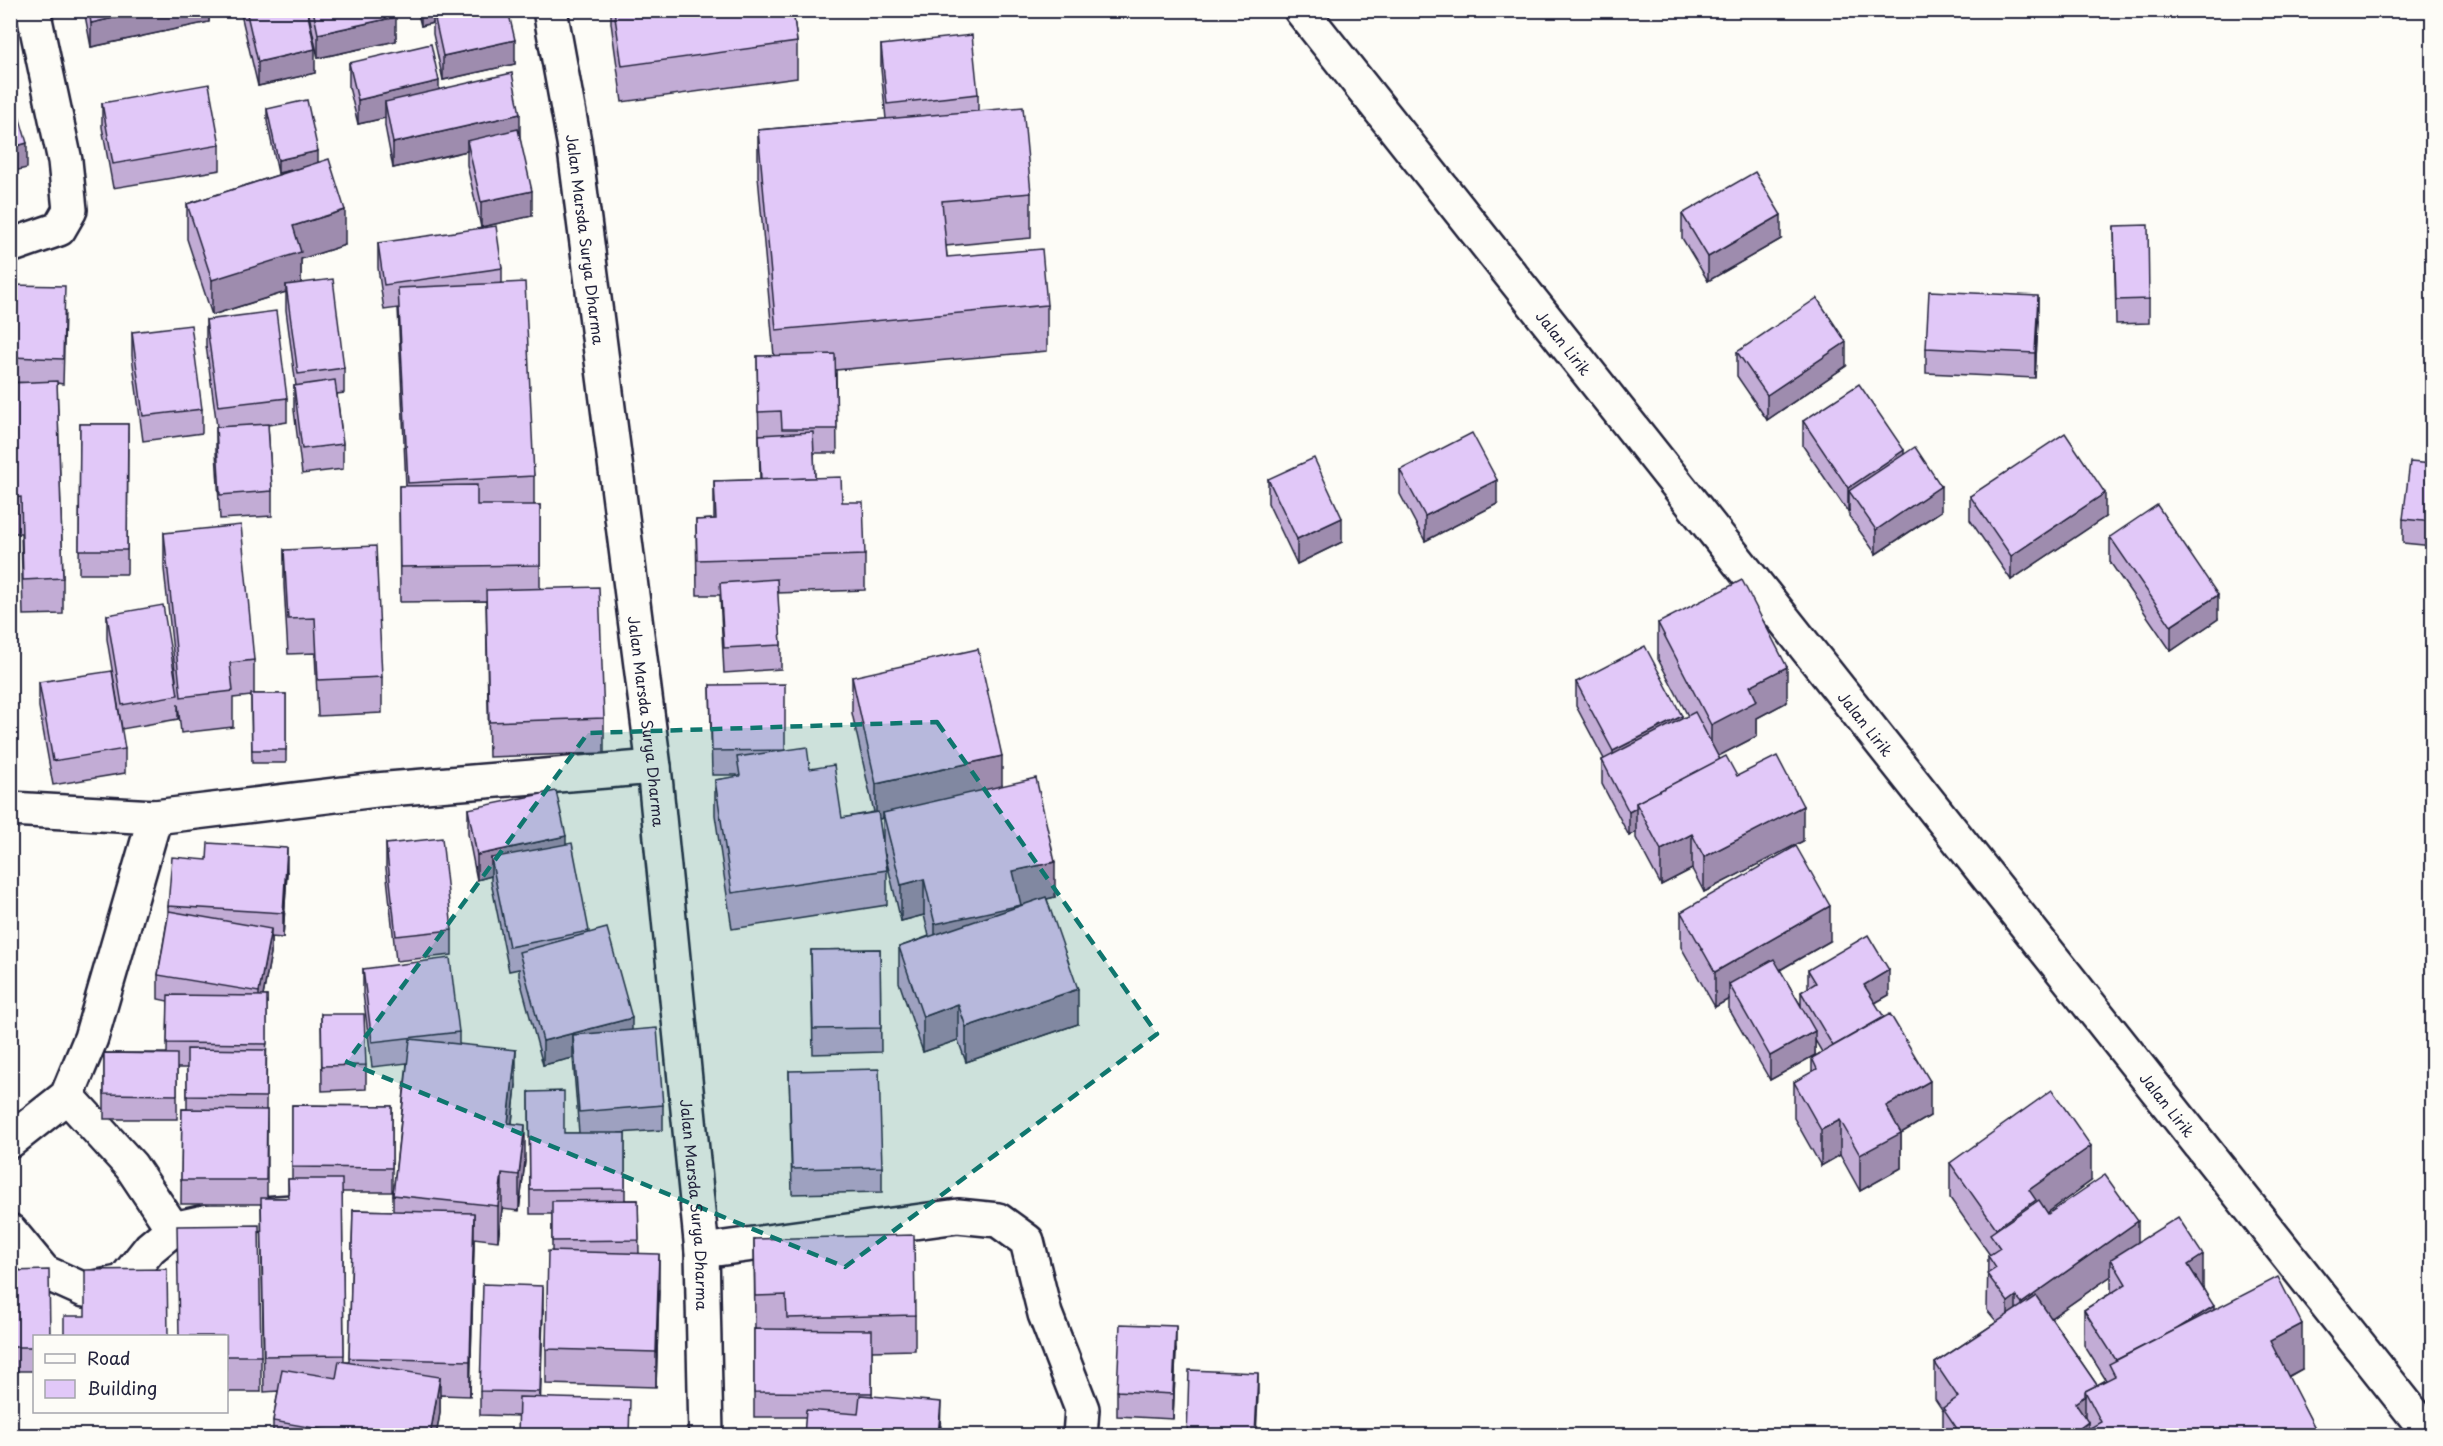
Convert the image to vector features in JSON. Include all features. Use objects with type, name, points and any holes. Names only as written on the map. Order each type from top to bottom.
[{"type":"main road","points":[[10,246],[59,229],[70,210],[65,161],[33,10]]},
{"type":"main road","name":"Jalan Marsda Surya Dharma","points":[[549,10],[574,142],[654,767],[702,1251],[706,1436]]},
{"type":"main road","name":"Jalan Lirik","points":[[1301,10],[2431,1436]]},
{"type":"main road","points":[[10,809],[155,817],[376,790],[654,767]]},
{"type":"main road","points":[[10,1141],[67,1096],[91,1038],[155,817]]},
{"type":"main road","points":[[67,1096],[131,1166],[173,1229]]},
{"type":"main road","points":[[10,1231],[44,1272],[84,1290],[123,1282],[150,1248],[173,1229],[233,1216],[341,1209]]},
{"type":"main road","points":[[702,1251],[958,1216],[998,1220],[1027,1241],[1045,1314],[1082,1408],[1080,1436]]},
{"type":"highlighted area","points":[[937,722],[1157,1034],[845,1267],[347,1062],[588,733]]},
{"type":"building","points":[[89,10],[149,10],[91,23]]},
{"type":"building","points":[[246,10],[307,10],[315,49],[258,62]]},
{"type":"building","points":[[313,10],[394,10],[396,17],[318,34]]},
{"type":"building","points":[[433,10],[508,10],[515,40],[443,56]]},
{"type":"building","points":[[614,10],[793,10],[797,42],[622,66]]},
{"type":"building","points":[[972,35],[978,94],[887,104],[881,45]]},
{"type":"building","points":[[431,44],[439,81],[358,100],[349,63]]},
{"type":"building","points":[[512,73],[520,114],[393,143],[385,102]]},
{"type":"building","points":[[209,84],[220,145],[113,164],[102,103]]},
{"type":"building","points":[[307,100],[318,151],[278,160],[267,109]]},
{"type":"building","points":[[16,106],[27,143],[10,148],[10,108]]},
{"type":"building","points":[[1023,107],[1031,193],[942,201],[947,257],[1042,249],[1047,305],[776,330],[758,130]]},
{"type":"building","points":[[518,129],[532,191],[481,202],[467,141]]},
{"type":"building","points":[[329,159],[345,210],[293,226],[301,252],[212,280],[187,204]]},
{"type":"building","points":[[1755,172],[1781,215],[1708,257],[1682,214]]},
{"type":"building","points":[[2148,225],[2149,299],[2116,300],[2114,226]]},
{"type":"building","points":[[496,226],[502,268],[384,285],[378,243]]},
{"type":"building","points":[[333,279],[344,368],[298,374],[286,285]]},
{"type":"building","points":[[525,282],[534,476],[408,483],[398,288]]},
{"type":"building","points":[[10,285],[65,286],[63,359],[10,357]]},
{"type":"building","points":[[1929,291],[2038,296],[2035,353],[1926,348]]},
{"type":"building","points":[[1817,298],[1846,342],[1767,395],[1737,352]]},
{"type":"building","points":[[276,311],[287,398],[218,406],[206,320]]},
{"type":"building","points":[[191,325],[202,409],[143,416],[132,332]]},
{"type":"building","points":[[835,354],[837,429],[782,429],[781,411],[758,412],[757,356]]},
{"type":"building","points":[[335,380],[343,444],[302,449],[294,386]]},
{"type":"building","points":[[57,381],[63,578],[23,580],[21,497],[10,498],[10,383]]},
{"type":"building","points":[[1859,384],[1904,450],[1848,488],[1803,421]]},
{"type":"building","points":[[80,424],[128,424],[127,550],[79,550]]},
{"type":"building","points":[[268,424],[272,491],[220,495],[216,427]]},
{"type":"building","points":[[813,432],[815,478],[761,480],[759,435]]},
{"type":"building","points":[[1472,433],[1497,480],[1425,516],[1400,470]]},
{"type":"building","points":[[2065,433],[2105,493],[2011,556],[1970,496]]},
{"type":"building","points":[[1915,447],[1941,486],[1876,530],[1849,491]]},
{"type":"building","points":[[1314,458],[1342,518],[1297,539],[1268,479]]},
{"type":"building","points":[[2410,462],[2433,464],[2433,522],[2403,519]]},
{"type":"building","points":[[841,477],[842,502],[863,502],[865,555],[697,560],[696,520],[716,519],[714,481]]},
{"type":"building","points":[[477,485],[477,505],[540,505],[540,565],[400,567],[399,486]]},
{"type":"building","points":[[2157,505],[2218,595],[2171,626],[2110,537]]},
{"type":"building","points":[[241,525],[254,660],[230,663],[233,691],[181,697],[164,533]]},
{"type":"building","points":[[376,546],[382,677],[318,680],[315,618],[288,619],[284,550]]},
{"type":"building","points":[[777,579],[781,645],[724,648],[720,583]]},
{"type":"building","points":[[1742,580],[1787,667],[1750,686],[1757,701],[1711,725],[1658,623]]},
{"type":"building","points":[[599,587],[604,718],[489,722],[486,590]]},
{"type":"building","points":[[163,605],[178,695],[122,705],[107,615]]},
{"type":"building","points":[[1645,646],[1682,716],[1613,751],[1576,682]]},
{"type":"building","points":[[978,649],[1002,756],[876,784],[852,677]]},
{"type":"building","points":[[112,671],[125,749],[53,761],[39,682]]},
{"type":"building","points":[[785,684],[785,750],[712,751],[710,685]]},
{"type":"building","points":[[251,694],[286,694],[286,750],[252,750]]},
{"type":"building","points":[[1695,712],[1720,760],[1636,803],[1636,808],[1629,812],[1602,760]]},
{"type":"building","points":[[807,747],[810,769],[834,765],[842,818],[878,812],[887,870],[732,893],[715,780],[740,776],[737,757]]},
{"type":"building","points":[[1726,756],[1737,776],[1777,756],[1803,806],[1704,857],[1692,834],[1661,850],[1636,803]]},
{"type":"building","points":[[1036,778],[1055,862],[1013,871],[1021,905],[935,924],[924,879],[901,885],[883,813]]},
{"type":"building","points":[[556,791],[566,836],[477,855],[468,809]]},
{"type":"building","points":[[442,838],[452,930],[396,936],[386,844]]},
{"type":"building","points":[[208,843],[287,848],[283,913],[168,906],[172,857],[207,860]]},
{"type":"building","points":[[572,843],[589,931],[509,947],[491,858]]},
{"type":"building","points":[[1796,846],[1830,906],[1715,972],[1681,912]]},
{"type":"building","points":[[1046,897],[1078,989],[966,1027],[958,1004],[923,1017],[899,947]]},
{"type":"building","points":[[169,911],[271,929],[259,992],[158,975]]},
{"type":"building","points":[[607,928],[632,1018],[543,1041],[519,952]]},
{"type":"building","points":[[1868,935],[1889,970],[1864,985],[1884,1017],[1833,1046],[1801,992],[1816,983],[1808,970]]},
{"type":"building","points":[[880,949],[881,1028],[813,1029],[811,950]]},
{"type":"building","points":[[450,958],[459,1032],[372,1042],[363,969]]},
{"type":"building","points":[[1774,959],[1815,1031],[1770,1056],[1729,984]]},
{"type":"building","points":[[168,995],[267,996],[267,1044],[167,1043]]},
{"type":"building","points":[[321,1014],[364,1014],[366,1065],[322,1066]]},
{"type":"building","points":[[1890,1014],[1930,1081],[1886,1106],[1901,1133],[1860,1155],[1840,1120],[1821,1130],[1794,1082],[1817,1069],[1812,1058]]},
{"type":"building","points":[[657,1028],[663,1105],[579,1112],[573,1035]]},
{"type":"building","points":[[410,1039],[516,1050],[508,1123],[525,1125],[519,1175],[502,1173],[498,1206],[393,1195]]},
{"type":"building","points":[[187,1049],[266,1050],[266,1097],[187,1096]]},
{"type":"building","points":[[104,1053],[177,1054],[177,1095],[104,1094]]},
{"type":"building","points":[[879,1069],[882,1167],[792,1169],[789,1071]]},
{"type":"building","points":[[2052,1090],[2091,1146],[2029,1190],[2036,1200],[1996,1228],[1950,1163]]},
{"type":"building","points":[[564,1091],[564,1133],[625,1133],[625,1189],[530,1190],[529,1092]]},
{"type":"building","points":[[292,1105],[392,1106],[392,1168],[292,1167]]},
{"type":"building","points":[[182,1109],[267,1110],[266,1180],[181,1180]]},
{"type":"building","points":[[2105,1175],[2138,1221],[2022,1303],[2016,1296],[2008,1302],[1987,1274],[1996,1268],[1988,1256],[2000,1248],[1990,1234],[2039,1200],[2048,1214]]},
{"type":"building","points":[[288,1179],[342,1179],[344,1355],[264,1356],[261,1198],[289,1198]]},
{"type":"building","points":[[638,1200],[639,1240],[552,1241],[552,1201]]},
{"type":"building","points":[[353,1210],[474,1213],[470,1361],[349,1358]]},
{"type":"building","points":[[2178,1217],[2203,1255],[2188,1265],[2214,1306],[2177,1329],[2116,1360],[2084,1310],[2126,1284],[2111,1259]]},
{"type":"building","points":[[259,1225],[261,1356],[228,1356],[228,1335],[179,1335],[177,1226]]},
{"type":"building","points":[[914,1235],[915,1315],[787,1318],[786,1295],[755,1296],[754,1239]]},
{"type":"building","points":[[548,1251],[659,1254],[656,1352],[546,1349]]},
{"type":"building","points":[[167,1269],[168,1335],[64,1335],[64,1316],[85,1316],[85,1270]]},
{"type":"building","points":[[49,1270],[50,1335],[33,1335],[33,1347],[10,1347],[10,1271]]},
{"type":"building","points":[[2278,1277],[2302,1324],[2270,1341],[2319,1436],[2076,1436],[2101,1422],[2085,1391],[2115,1376],[2109,1364]]},
{"type":"building","points":[[483,1284],[543,1286],[540,1392],[480,1391]]},
{"type":"building","points":[[2036,1296],[2097,1385],[2085,1391],[2085,1396],[2075,1403],[2088,1422],[2069,1436],[1962,1436],[1943,1408],[1958,1397],[1935,1363]]},
{"type":"building","points":[[1120,1324],[1176,1326],[1173,1394],[1117,1391]]},
{"type":"building","points":[[754,1329],[872,1330],[872,1393],[754,1392]]},
{"type":"building","points":[[339,1361],[440,1377],[430,1436],[360,1436],[273,1421],[282,1369],[336,1378]]},
{"type":"building","points":[[1189,1370],[1258,1373],[1255,1436],[1187,1436]]},
{"type":"building","points":[[860,1395],[941,1402],[938,1436],[804,1436],[806,1410],[858,1414]]},
{"type":"building","points":[[519,1397],[630,1400],[629,1436],[518,1436]]}]
